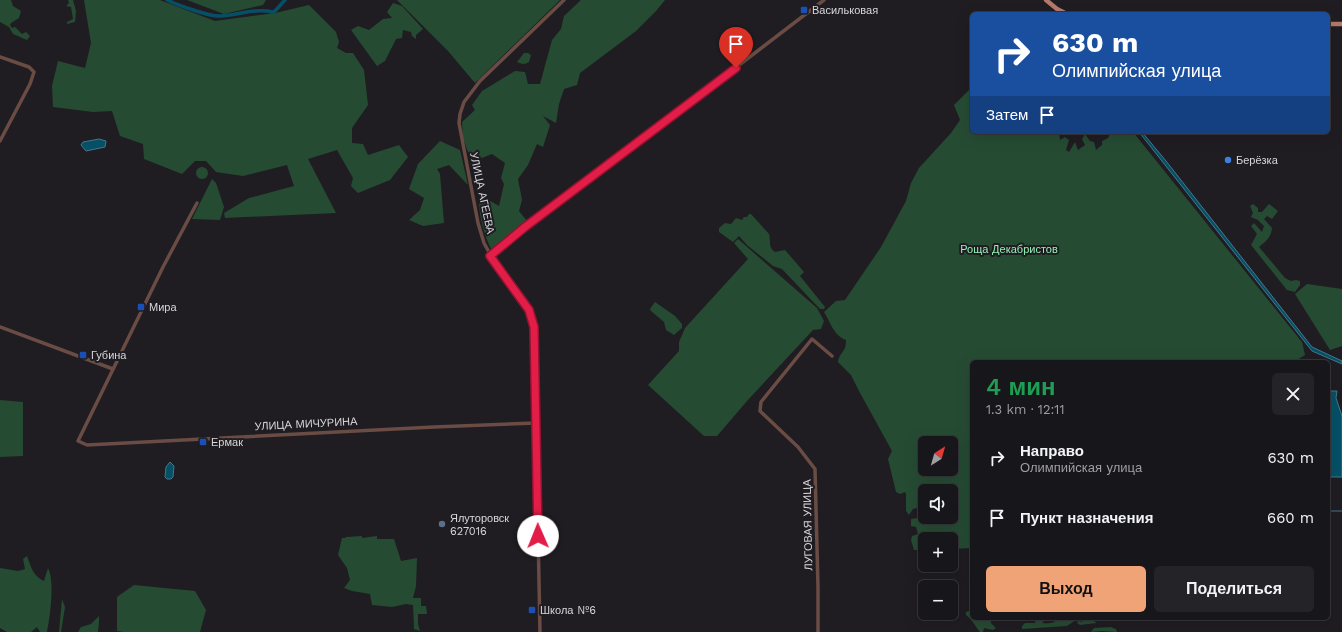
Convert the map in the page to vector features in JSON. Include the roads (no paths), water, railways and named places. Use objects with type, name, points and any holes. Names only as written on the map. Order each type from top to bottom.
[{"type":"main road","points":[[1046,0],[1063,12]]},
{"type":"main road","points":[[1330,24],[1342,24]]},
{"type":"street","name":"УЛИЦА АГЕЕВА","points":[[540,632],[535,341],[532,319],[529,310],[490,256],[484,243],[478,223],[459,123],[464,102],[480,81],[564,0]]},
{"type":"street","points":[[490,256],[525,227],[593,177],[824,0]]},
{"type":"street","points":[[0,56],[29,67],[34,72],[30,84],[0,141]]},
{"type":"street","points":[[0,327],[113,369],[197,203]]},
{"type":"street","name":"ЛУГОВАЯ УЛИЦА","points":[[818,632],[815,470],[798,448],[760,411],[761,402],[812,339],[832,356]]},
{"type":"street","name":"УЛИЦА МИЧУРИНА","points":[[113,369],[78,441],[87,444],[434,427],[536,424]]},
{"type":"water","points":[[1141,134],[1144,134],[1166,161],[1312,347],[1342,361],[1342,364],[1312,351]]},
{"type":"water","points":[[99,139],[106,141],[105,147],[86,151],[81,145],[83,142]]},
{"type":"water","points":[[1330,391],[1337,391],[1336,398],[1342,416],[1342,477],[1330,477]]},
{"type":"water","points":[[170,462],[174,466],[173,477],[171,479],[167,479],[165,477],[166,467]]},
{"type":"waterway","points":[[167,0],[186,8],[216,16],[253,11],[273,12],[285,0]]},
{"type":"waterway","points":[[1330,511],[1342,511]]},
{"type":"place","name":"Васильковая","points":[[804,10]]},
{"type":"place","name":"Берёзка","points":[[1228,160]]},
{"type":"place","name":"Мира","points":[[141,307]]},
{"type":"place","name":"Губина","points":[[83,355]]},
{"type":"place","name":"Ермак","points":[[203,442]]},
{"type":"place","name":"Ялуторовск 627016","points":[[442,524]]},
{"type":"place","name":"Школа №6","points":[[532,610]]},
{"type":"park label","name":"Роща Декабристов","points":[[1009,249]]}]
